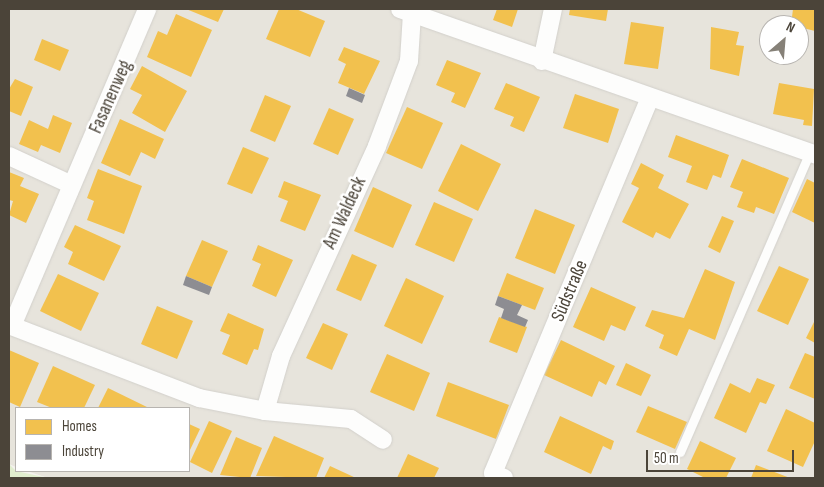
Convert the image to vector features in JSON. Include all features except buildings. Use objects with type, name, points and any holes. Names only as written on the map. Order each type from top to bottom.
[{"type":"street","name":"Fasanenweg","points":[[10,326],[147,9]]},
{"type":"street","points":[[542,61],[553,9]]},
{"type":"street","points":[[406,11],[542,61],[813,153]]},
{"type":"street","name":"Am Waldeck","points":[[265,411],[281,356],[376,146],[409,61],[406,11]]},
{"type":"street","name":"Südstraße","points":[[504,478],[493,473],[650,97]]},
{"type":"street","points":[[9,156],[72,185]]},
{"type":"street","points":[[10,326],[198,398],[265,411],[351,419],[383,440]]},
{"type":"lane","points":[[680,452],[813,153]]},
{"type":"shaded area","points":[[9,9],[815,9],[815,478],[48,478],[30,472],[190,472],[190,407],[15,407],[15,467],[9,464]]},
{"type":"green space","points":[[9,464],[15,472],[48,478],[9,478]]}]
